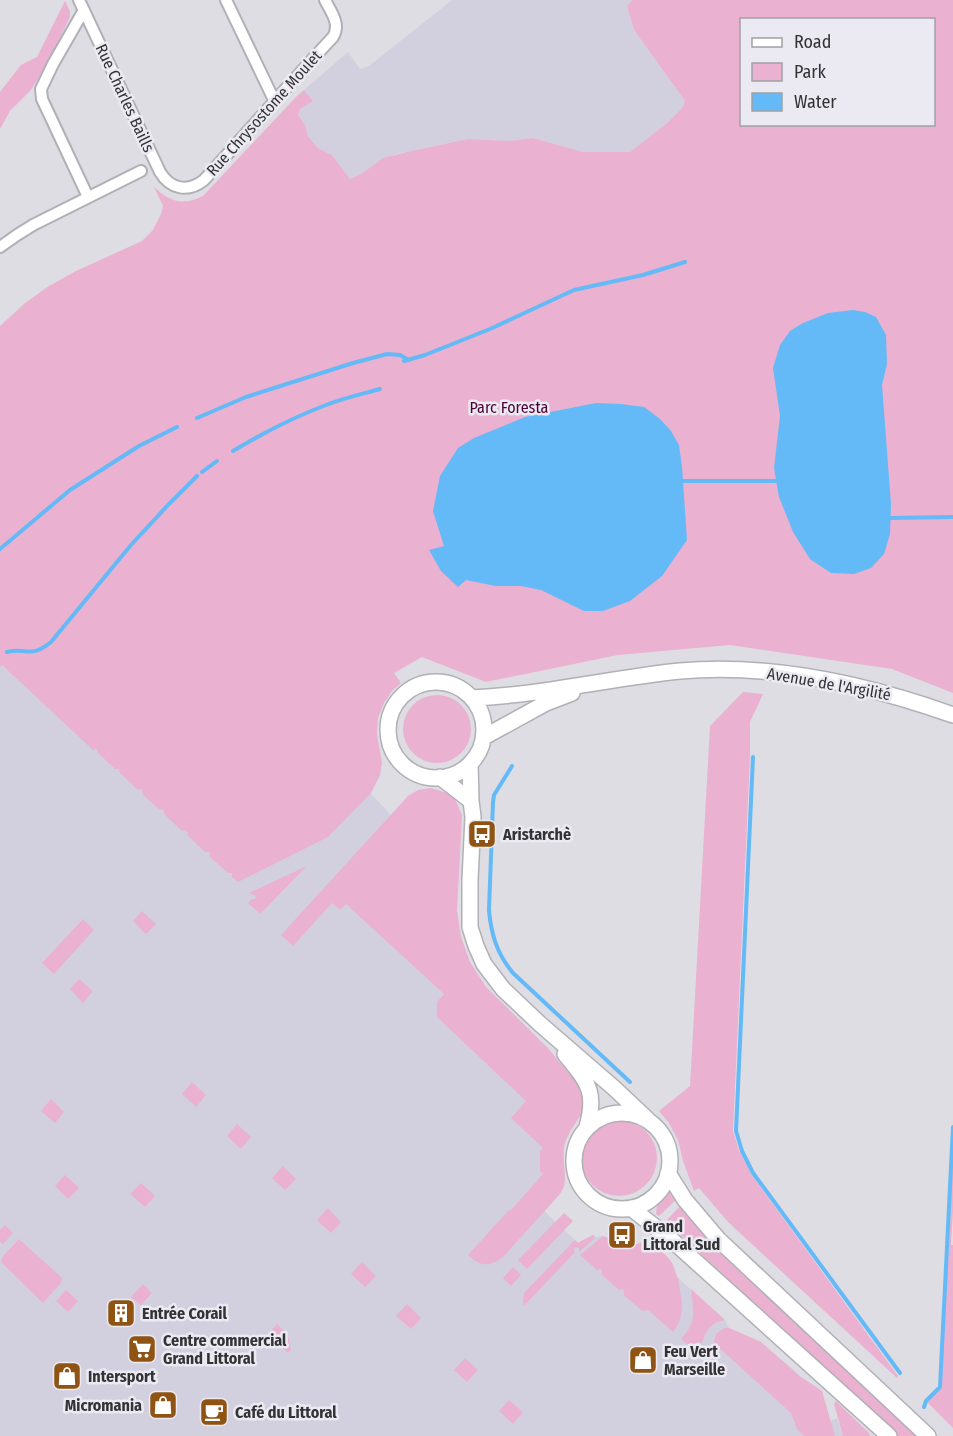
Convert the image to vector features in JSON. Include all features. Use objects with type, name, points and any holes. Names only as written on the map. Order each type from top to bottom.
[{"type":"street","points":[[226,0],[274,100]]},
{"type":"street","name":"Rue Chrysostome Moulet","points":[[179,188],[190,188],[204,180],[333,37],[337,31],[336,23],[325,0]]},
{"type":"street","points":[[82,5],[40,94],[88,197]]},
{"type":"street","name":"Rue Charles Baills","points":[[82,5],[160,172],[168,182],[179,188]]},
{"type":"street","points":[[0,247],[33,225],[141,171]]},
{"type":"street","name":"Avenue de l'Argilité","points":[[472,698],[500,697],[595,684],[634,676],[684,671],[772,671],[853,685],[953,715]]},
{"type":"street","points":[[422,683],[451,684],[472,698],[480,710],[484,723],[484,737],[476,756],[461,771],[440,777],[430,777],[411,771],[397,757],[388,732],[389,719],[402,696],[412,688],[422,683]]},
{"type":"street","name":"Avenue de l'Argilité","points":[[484,737],[546,703],[595,684]]},
{"type":"street","points":[[470,764],[473,817],[470,927],[484,964],[503,989],[540,1024],[614,1088],[658,1129],[667,1143],[670,1158],[668,1173],[660,1190],[647,1202],[631,1208],[619,1209],[597,1202],[580,1185],[575,1171],[574,1155],[578,1140],[587,1127],[600,1118],[615,1113],[632,1113],[647,1119]]},
{"type":"street","points":[[440,777],[471,801]]},
{"type":"street","points":[[540,1024],[585,1081],[591,1094],[587,1127]]},
{"type":"street","points":[[668,1173],[685,1200],[719,1240],[928,1436]]},
{"type":"street","points":[[631,1208],[673,1241],[889,1436]]},
{"type":"shaded area","points":[[452,0],[632,0],[627,6],[634,30],[685,101],[683,107],[666,124],[630,152],[583,152],[533,138],[509,141],[468,139],[396,154],[377,162],[350,179],[332,155],[318,148],[308,136],[305,125],[298,115],[299,110],[313,101],[304,90],[348,52],[360,69],[369,66]]},
{"type":"shaded area","points":[[0,658],[364,788],[391,815],[328,885],[446,995],[528,1102],[544,1148],[545,1212],[578,1243],[593,1235],[603,1236],[631,1246],[643,1242],[656,1248],[672,1263],[676,1276],[725,1320],[729,1328],[761,1342],[801,1377],[822,1391],[830,1421],[837,1418],[843,1436],[0,1436]]},
{"type":"green space","name":"Parc Foresta","points":[[632,0],[953,0],[953,693],[892,669],[730,645],[618,655],[486,682],[422,657],[394,673],[401,683],[384,703],[378,718],[377,734],[382,763],[380,775],[371,793],[328,837],[238,882],[232,877],[232,873],[228,873],[210,857],[210,852],[205,852],[187,835],[185,830],[182,831],[164,814],[164,810],[160,810],[142,794],[141,789],[138,790],[120,773],[119,769],[115,769],[98,753],[97,749],[93,750],[2,665],[0,667],[0,326],[25,303],[49,286],[142,241],[153,230],[163,206],[154,187],[177,201],[189,201],[203,196],[304,90],[313,101],[299,110],[298,115],[305,125],[308,136],[318,148],[332,155],[350,179],[383,158],[468,139],[509,141],[533,138],[583,152],[630,152],[666,124],[683,107],[685,101],[634,30],[627,6]]},
{"type":"green space","points":[[65,1],[70,17],[49,61],[31,90],[10,111],[0,129],[0,92],[21,65],[37,57]]},
{"type":"green space","points":[[743,692],[763,694],[750,722],[733,1131],[739,1150],[751,1174],[898,1376],[897,1378],[728,1222],[699,1188],[694,1191],[678,1140],[659,1111],[690,1086],[710,726]]},
{"type":"green space","points":[[437,695],[450,698],[461,705],[468,716],[471,729],[468,742],[461,753],[450,760],[437,763],[424,760],[413,753],[406,742],[403,729],[406,716],[413,705],[424,698]]},
{"type":"green space","points":[[431,788],[447,793],[455,799],[462,815],[457,911],[461,937],[470,962],[486,987],[547,1047],[572,1077],[584,1096],[586,1106],[565,1143],[565,1181],[560,1194],[503,1257],[488,1264],[476,1262],[468,1255],[543,1174],[540,1171],[540,1151],[543,1148],[511,1118],[526,1101],[437,1017],[437,1002],[444,994],[346,904],[340,910],[332,903],[293,946],[281,935],[408,796],[418,790]]},
{"type":"green space","points":[[307,866],[260,914],[248,903],[256,896],[249,893]]},
{"type":"green space","points":[[142,911],[156,924],[146,934],[133,921]]},
{"type":"green space","points":[[83,919],[94,930],[54,974],[42,963]]},
{"type":"green space","points":[[79,979],[93,991],[83,1003],[70,989]]},
{"type":"green space","points":[[192,1082],[206,1095],[196,1107],[182,1094]]},
{"type":"green space","points":[[51,1099],[64,1112],[55,1123],[41,1111]]},
{"type":"green space","points":[[612,1120],[626,1120],[640,1126],[651,1137],[657,1151],[654,1173],[646,1185],[626,1196],[612,1196],[598,1190],[587,1179],[581,1165],[581,1151],[587,1137],[598,1126]]},
{"type":"green space","points":[[237,1124],[251,1137],[241,1149],[227,1136]]},
{"type":"green space","points":[[953,1127],[951,1245],[953,1245],[953,1428],[926,1401],[940,1387]]},
{"type":"green space","points":[[283,1166],[296,1179],[285,1190],[272,1178]]},
{"type":"green space","points":[[65,1175],[79,1188],[68,1199],[55,1186]]},
{"type":"green space","points":[[141,1183],[155,1196],[145,1207],[130,1194]]},
{"type":"green space","points":[[669,1189],[675,1201],[659,1216],[656,1214],[657,1203]]},
{"type":"green space","points":[[680,1206],[729,1261],[917,1436],[896,1436],[666,1221]]},
{"type":"green space","points":[[328,1208],[341,1222],[331,1233],[317,1220]]},
{"type":"green space","points":[[564,1213],[573,1221],[527,1269],[518,1260]]},
{"type":"green space","points":[[5,1225],[13,1233],[3,1244],[0,1242],[0,1230]]},
{"type":"green space","points":[[593,1235],[595,1238],[579,1252],[579,1248],[575,1247],[575,1252],[524,1306],[524,1293],[575,1240],[578,1243]]},
{"type":"green space","points":[[603,1236],[631,1246],[643,1242],[659,1250],[669,1259],[678,1278],[682,1306],[680,1319],[673,1332],[648,1310],[642,1311],[624,1295],[624,1290],[619,1290],[601,1274],[601,1269],[597,1270],[580,1255]]},
{"type":"green space","points":[[19,1239],[62,1278],[61,1283],[43,1303],[1,1262],[3,1256]]},
{"type":"green space","points":[[362,1262],[376,1276],[365,1287],[351,1274]]},
{"type":"green space","points":[[513,1267],[521,1275],[511,1286],[503,1278]]},
{"type":"green space","points":[[143,1284],[152,1293],[141,1305],[131,1297]]},
{"type":"green space","points":[[691,1289],[725,1320],[710,1327],[702,1343],[697,1342],[689,1346],[681,1339],[692,1321]]},
{"type":"green space","points":[[66,1290],[78,1301],[68,1312],[56,1301]]},
{"type":"green space","points":[[407,1304],[421,1318],[411,1329],[396,1316]]},
{"type":"green space","points":[[277,1324],[288,1335],[291,1350],[288,1353],[268,1334]]},
{"type":"green space","points":[[724,1328],[761,1342],[801,1377],[822,1391],[835,1436],[804,1436],[797,1429],[791,1413],[716,1345],[714,1342],[716,1334]]},
{"type":"green space","points":[[465,1358],[478,1370],[467,1382],[454,1370]]},
{"type":"green space","points":[[509,1400],[523,1412],[513,1424],[499,1411]]},
{"type":"green space","points":[[836,1401],[870,1436],[843,1436],[834,1404]]},
{"type":"water","points":[[853,310],[876,317],[886,335],[887,364],[882,385],[891,504],[890,534],[884,554],[871,568],[854,574],[831,573],[810,559],[793,532],[779,497],[774,468],[780,416],[773,368],[780,345],[790,331],[828,313]]},
{"type":"water","points":[[596,403],[644,407],[660,419],[671,431],[679,445],[687,540],[662,576],[630,601],[603,611],[584,611],[541,590],[521,586],[496,586],[466,580],[458,587],[441,571],[429,550],[444,546],[433,511],[440,476],[458,448],[474,438],[525,417]]},
{"type":"waterway","points":[[404,361],[490,329],[574,290],[643,275],[685,262]]},
{"type":"waterway","points":[[197,418],[246,397],[353,363],[387,354],[400,355],[409,360]]},
{"type":"waterway","points":[[233,451],[314,410],[339,400],[380,389]]},
{"type":"waterway","points":[[0,549],[70,490],[139,446],[177,427]]},
{"type":"waterway","points":[[202,472],[217,461]]},
{"type":"waterway","points":[[7,652],[38,650],[51,642],[131,545],[197,476]]},
{"type":"waterway","points":[[683,481],[776,481]]},
{"type":"waterway","points":[[890,518],[953,517]]},
{"type":"waterway","points":[[753,757],[736,1131],[742,1151],[753,1173],[900,1373]]},
{"type":"waterway","points":[[512,766],[494,795],[493,802],[489,910],[496,943],[513,973],[630,1082]]},
{"type":"waterway","points":[[924,1407],[926,1401],[940,1387],[953,1127]]},
{"type":"place","name":"Aristarchè","points":[[482,834]]},
{"type":"place","name":"Grand Littoral Sud","points":[[622,1235]]},
{"type":"place","name":"Entrée Corail","points":[[121,1313]]},
{"type":"place","name":"Centre commercial Grand Littoral","points":[[142,1349]]},
{"type":"place","name":"Feu Vert Marseille","points":[[643,1360]]},
{"type":"place","name":"Intersport","points":[[67,1376]]},
{"type":"place","name":"Micromania","points":[[163,1405]]},
{"type":"place","name":"Café du Littoral","points":[[214,1412]]}]
